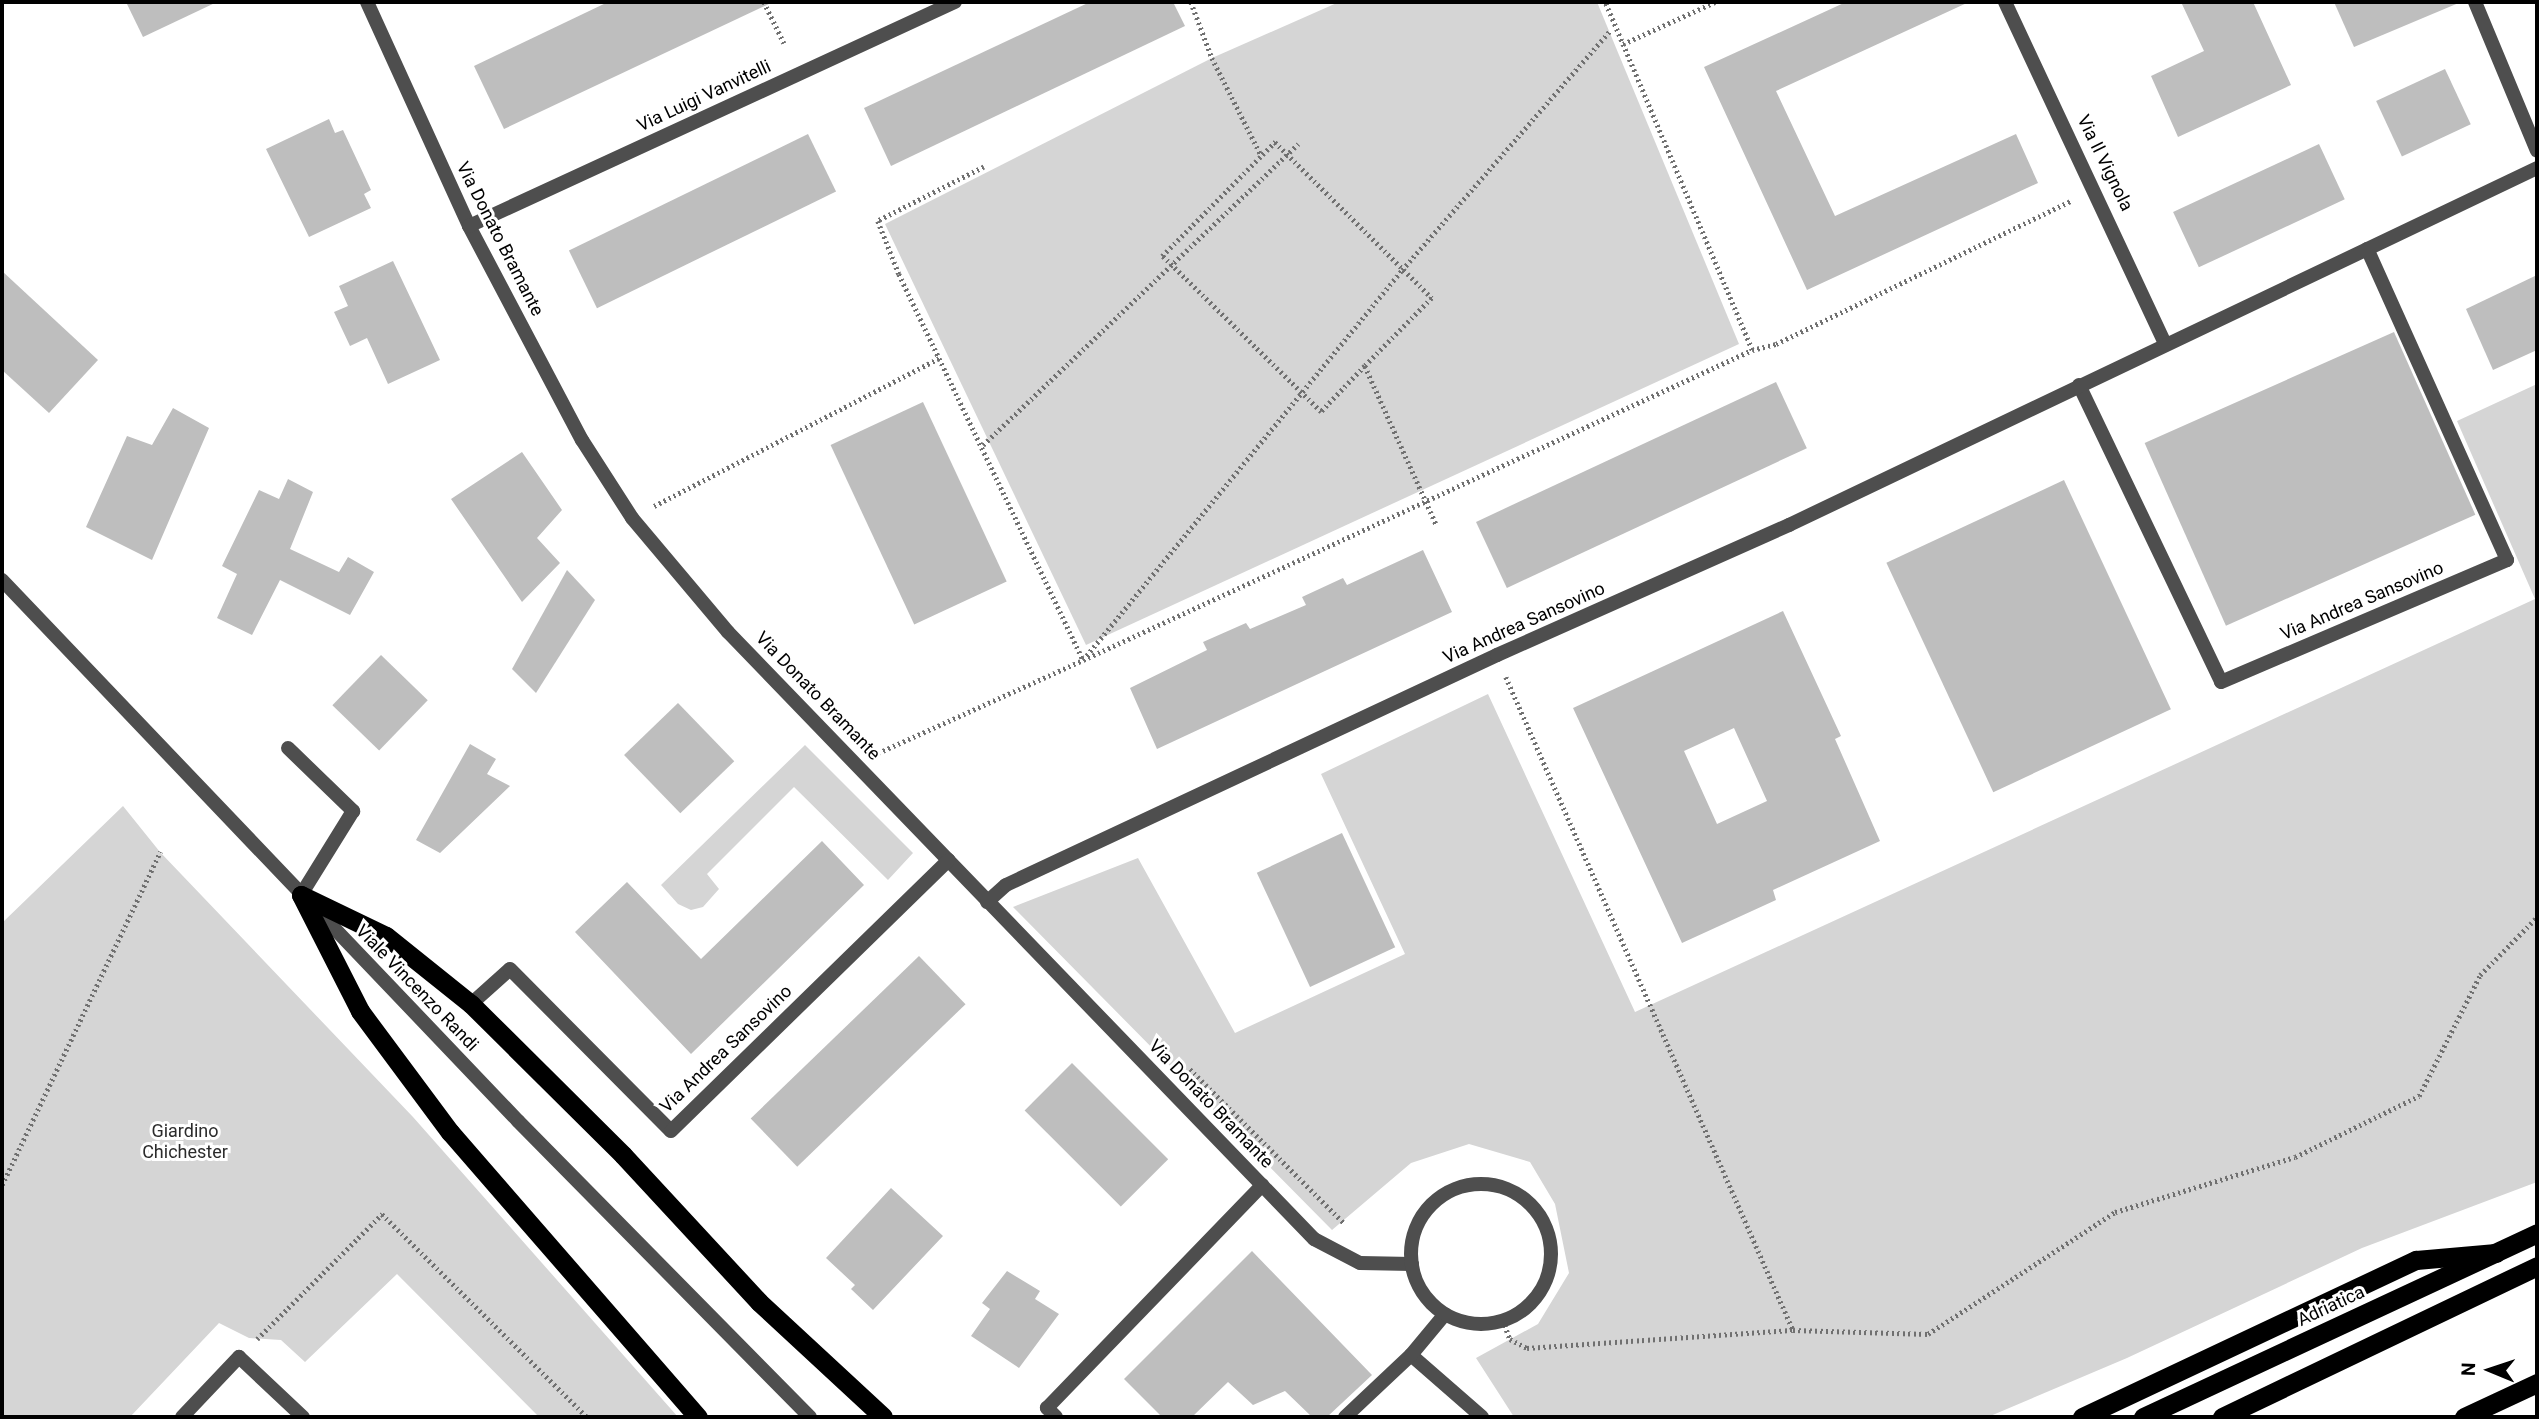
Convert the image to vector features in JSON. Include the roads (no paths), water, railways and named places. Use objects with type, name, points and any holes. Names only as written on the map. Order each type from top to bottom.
[{"type":"highway","points":[[301,895],[386,936],[471,1004],[623,1155],[759,1302],[883,1417]]},
{"type":"highway","points":[[301,895],[360,1011],[450,1132],[698,1417]]},
{"type":"highway","name":"Adriatica","points":[[2143,1417],[2537,1233]]},
{"type":"highway","points":[[2082,1417],[2416,1260],[2496,1253]]},
{"type":"highway","points":[[2222,1417],[2537,1266]]},
{"type":"highway","points":[[2464,1417],[2537,1383]]},
{"type":"street","name":"Via Donato Bramante","points":[[367,2],[469,226],[582,440],[632,518],[727,632],[1314,1239],[1360,1263],[1412,1264]]},
{"type":"street","name":"Via Luigi Vanvitelli","points":[[469,226],[956,2]]},
{"type":"street","name":"Via Il Vignola","points":[[2005,2],[2096,189],[2165,343]]},
{"type":"street","points":[[2474,2],[2537,151]]},
{"type":"street","name":"Via Andrea Sansovino","points":[[987,902],[1006,885],[1497,655],[1789,526],[2165,343],[2537,168]]},
{"type":"street","name":"Via Andrea Sansovino","points":[[2079,385],[2221,682],[2507,560],[2367,248]]},
{"type":"street","name":"Viale Vincenzo Randi","points":[[2,580],[301,895],[810,1417]]},
{"type":"street","points":[[288,748],[353,811],[301,895]]},
{"type":"street","name":"Via Andrea Sansovino","points":[[471,1004],[510,969],[671,1131],[949,860]]},
{"type":"street","points":[[1485,1184],[1518,1194],[1535,1209],[1546,1228],[1550,1261],[1539,1293],[1523,1310],[1503,1320],[1464,1322],[1445,1314],[1429,1301],[1412,1264],[1412,1242],[1419,1220],[1452,1189],[1485,1184]]},
{"type":"street","points":[[1056,1417],[1048,1408],[1262,1185]]},
{"type":"street","points":[[1345,1417],[1411,1355],[1445,1314]]},
{"type":"street","points":[[1411,1355],[1482,1417]]},
{"type":"street","points":[[182,1417],[239,1357],[303,1417]]},
{"type":"park label","name":"Giardino Chichester","points":[[185,1142]]}]
